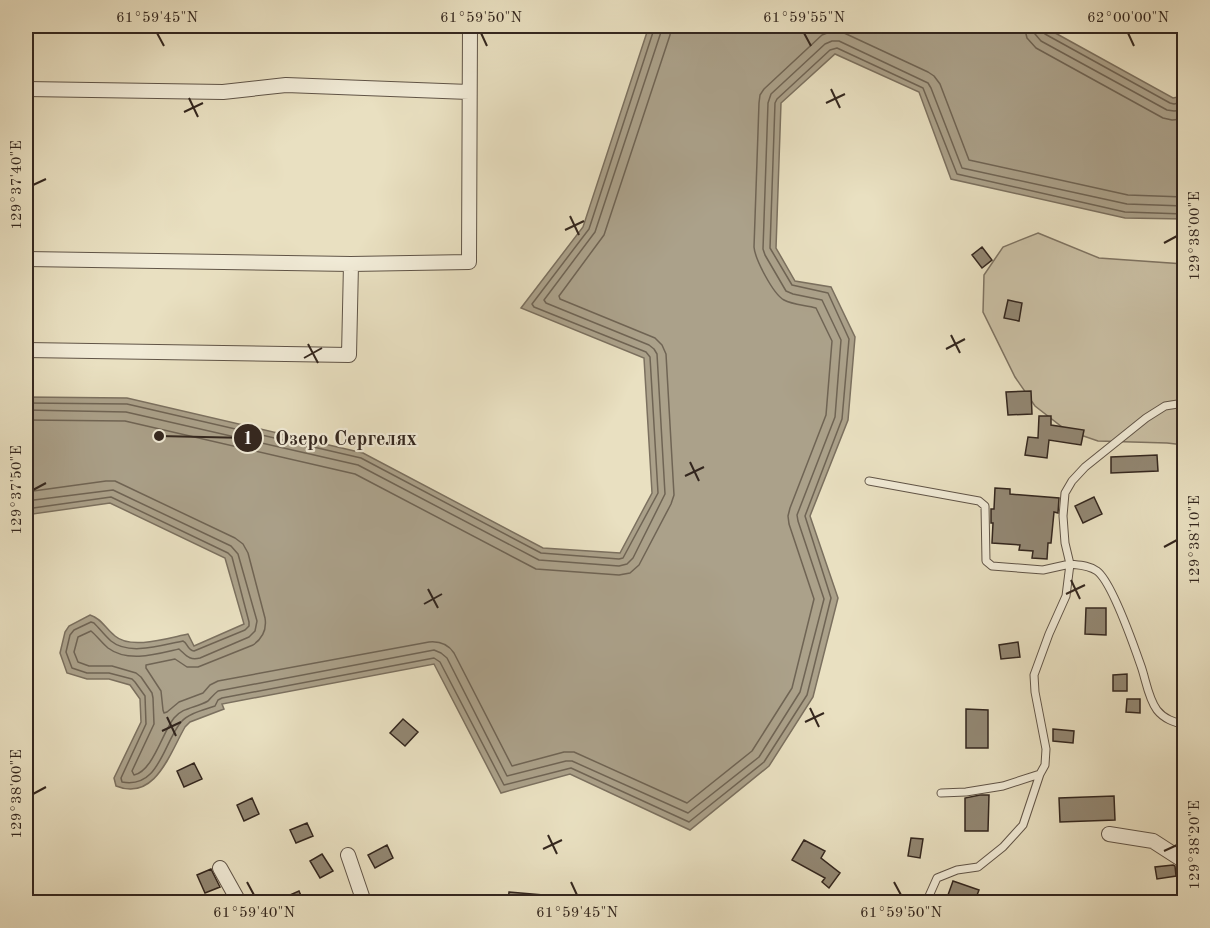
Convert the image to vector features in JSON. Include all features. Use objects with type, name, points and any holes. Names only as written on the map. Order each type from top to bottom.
[{"type":"street","points":[[26,259],[351,264],[469,262],[470,26]]},
{"type":"street","points":[[26,89],[223,92],[286,86],[469,92]]},
{"type":"street","points":[[26,350],[349,355],[351,264]]},
{"type":"street","points":[[1109,834],[1153,841],[1185,861]]},
{"type":"street","points":[[348,855],[364,903]]},
{"type":"street","points":[[220,868],[239,903]]},
{"type":"lane","points":[[928,903],[937,878],[957,870],[978,867],[1003,847],[1023,825],[1045,765],[1046,749],[1034,675],[1048,634],[1066,596],[1070,564],[1065,543],[1063,516],[1065,492],[1085,467],[1146,418],[1165,406],[1185,403]]},
{"type":"lane","points":[[869,480],[979,501],[985,506],[986,561],[992,566],[1043,570],[1070,564],[1095,569],[1104,577],[1113,595],[1157,710],[1169,720],[1185,725]]},
{"type":"lane","points":[[941,793],[966,792],[1003,786],[1040,774]]},
{"type":"shaded area","points":[[1038,233],[1099,258],[1184,264],[1184,445],[1098,441],[1066,430],[1035,406],[1015,377],[983,312],[984,275],[1003,247]]},
{"type":"water","points":[[649,26],[1044,26],[1173,98],[1184,96],[1184,219],[1125,218],[951,179],[919,92],[835,54],[781,103],[776,248],[795,281],[831,287],[855,337],[848,420],[810,516],[838,598],[813,697],[769,766],[690,830],[570,774],[501,793],[434,664],[222,704],[224,709],[190,722],[185,727],[167,761],[151,781],[141,787],[130,789],[116,786],[114,778],[141,722],[140,699],[130,685],[109,679],[87,679],[67,673],[60,653],[65,632],[69,626],[90,615],[122,640],[140,643],[188,634],[194,646],[244,624],[225,558],[110,503],[26,515],[26,397],[127,398],[363,453],[543,548],[620,553],[652,493],[644,358],[521,308],[583,227]]},
{"type":"building","points":[[982,247],[992,260],[982,268],[972,255]]},
{"type":"building","points":[[1008,300],[1022,303],[1019,321],[1004,318]]},
{"type":"building","points":[[1031,391],[1032,414],[1008,415],[1006,392]]},
{"type":"building","points":[[1039,416],[1051,416],[1051,425],[1084,430],[1081,445],[1049,440],[1047,458],[1025,455],[1028,437],[1038,438]]},
{"type":"building","points":[[1157,455],[1158,471],[1111,473],[1111,457]]},
{"type":"building","points":[[995,488],[1010,489],[1010,494],[1059,498],[1058,513],[1054,512],[1047,559],[1032,558],[1033,551],[1019,550],[1020,545],[992,543],[991,509],[994,509]]},
{"type":"building","points":[[1094,497],[1102,514],[1083,523],[1075,506]]},
{"type":"building","points":[[1086,608],[1106,608],[1106,635],[1085,634]]},
{"type":"building","points":[[1018,642],[1020,657],[1001,659],[999,645]]},
{"type":"building","points":[[1127,674],[1127,691],[1113,691],[1113,675]]},
{"type":"building","points":[[1127,699],[1140,699],[1140,713],[1126,712]]},
{"type":"building","points":[[966,709],[988,710],[988,748],[966,748]]},
{"type":"building","points":[[403,719],[418,732],[405,746],[390,733]]},
{"type":"building","points":[[1053,729],[1074,731],[1073,743],[1053,741]]},
{"type":"building","points":[[194,763],[202,779],[184,787],[177,771]]},
{"type":"building","points":[[989,795],[988,831],[965,831],[965,798]]},
{"type":"building","points":[[1114,796],[1115,820],[1060,822],[1059,798]]},
{"type":"building","points":[[252,798],[259,814],[244,821],[237,805]]},
{"type":"building","points":[[307,823],[313,836],[296,843],[290,830]]},
{"type":"building","points":[[911,838],[923,839],[920,858],[908,856]]},
{"type":"building","points":[[804,840],[825,851],[821,858],[840,873],[829,888],[822,882],[825,878],[792,860]]},
{"type":"building","points":[[387,845],[393,858],[375,868],[368,855]]},
{"type":"building","points":[[322,854],[333,871],[320,878],[310,861]]},
{"type":"building","points":[[1173,865],[1176,876],[1157,879],[1155,867]]},
{"type":"building","points":[[211,869],[220,887],[205,893],[197,875]]},
{"type":"building","points":[[953,881],[979,890],[974,903],[948,895]]},
{"type":"building","points":[[299,891],[304,903],[272,903]]},
{"type":"building","points":[[509,892],[543,895],[543,903],[508,903]]},
{"type":"place","name":"Озеро Сергелях","points":[[159,436]]}]
